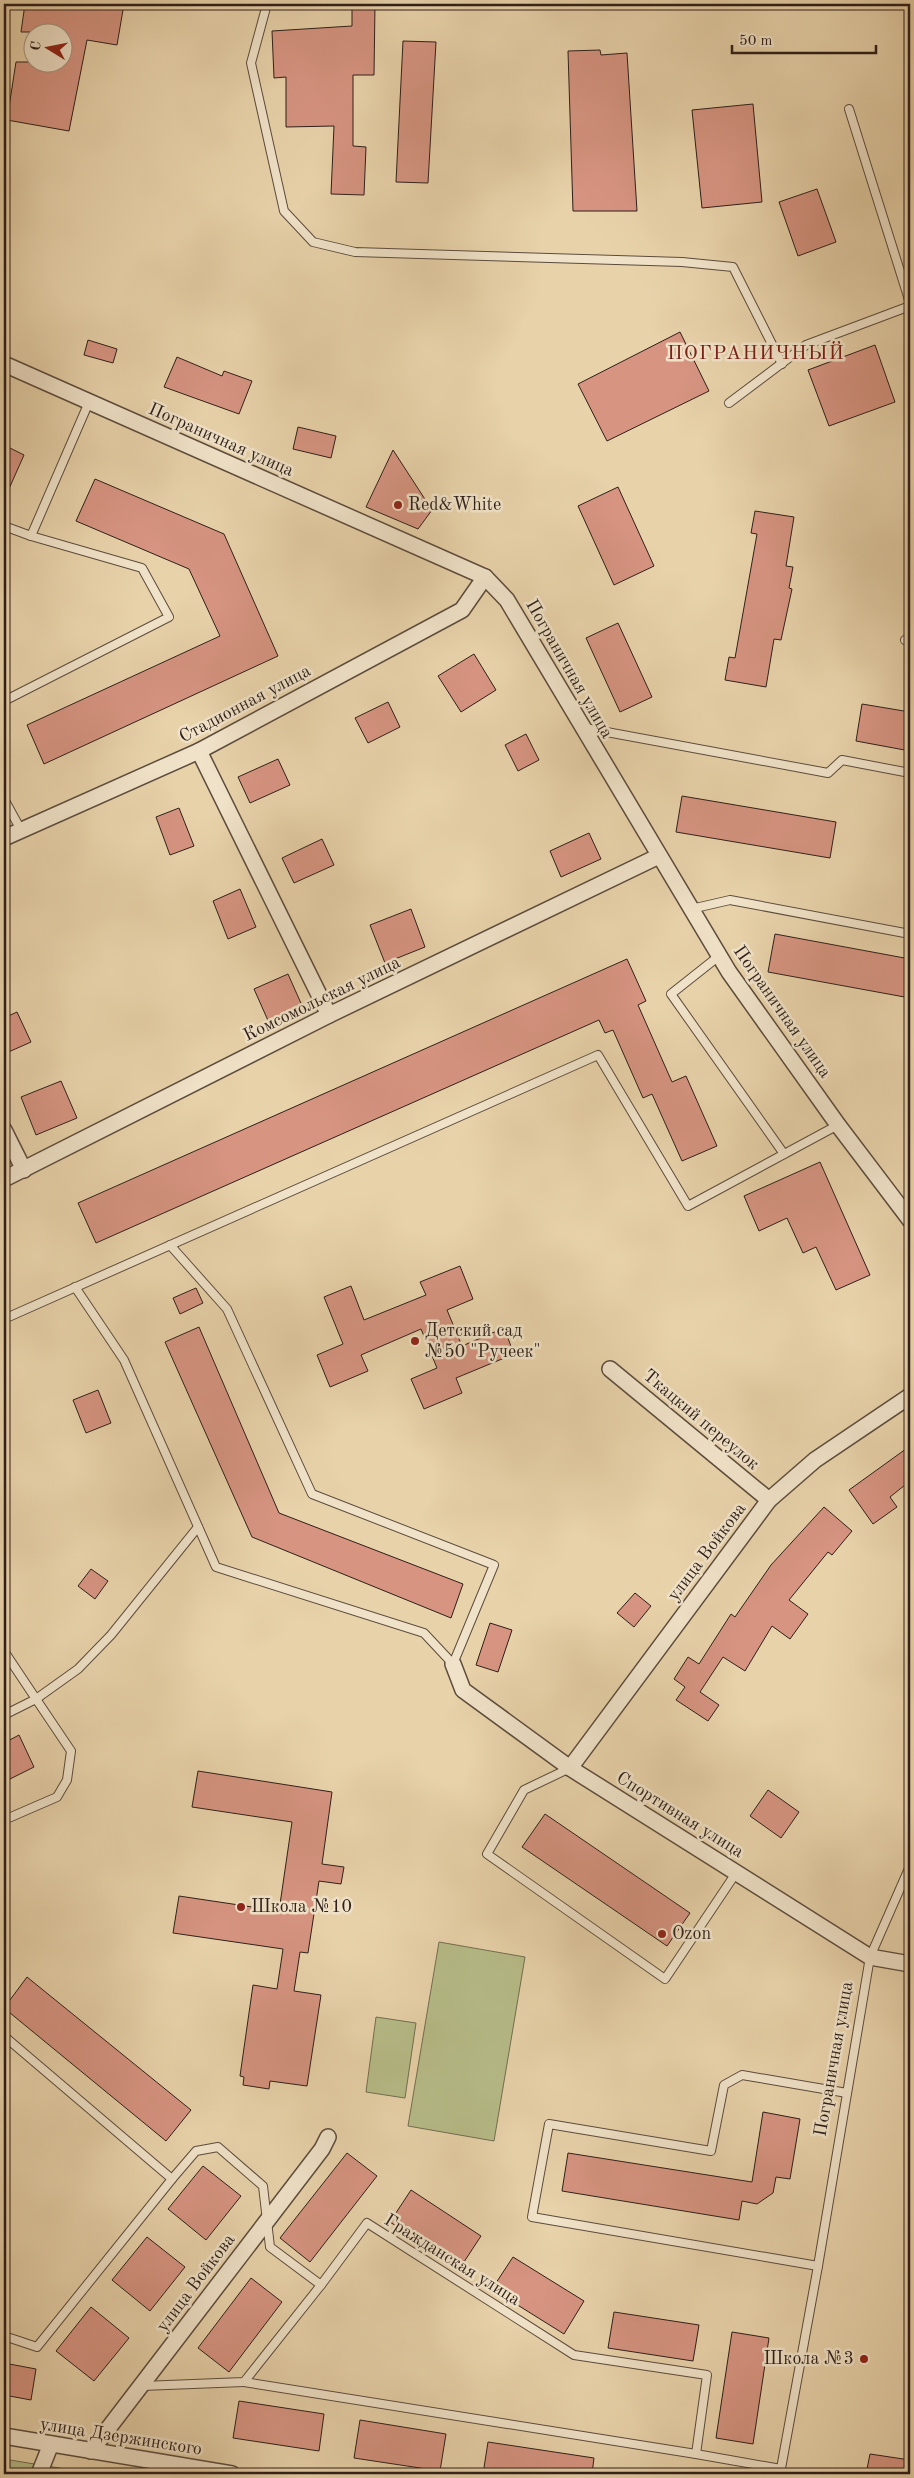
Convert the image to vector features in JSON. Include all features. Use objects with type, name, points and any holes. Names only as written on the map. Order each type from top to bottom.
[{"type":"street","name":"Пограничная улица","points":[[4,364],[485,577],[507,600],[720,956],[838,1124],[910,1220]]},
{"type":"street","name":"Стадионная улица","points":[[4,838],[199,751],[462,610],[485,577]]},
{"type":"street","points":[[199,751],[329,1015]]},
{"type":"street","name":"Комсомольская улица","points":[[4,1179],[329,1015],[659,856]]},
{"type":"street","points":[[4,1130],[24,1170]]},
{"type":"street","name":"Ткацкий переулок","points":[[610,1369],[768,1500]]},
{"type":"street","name":"улица Войкова","points":[[570,1768],[768,1500],[815,1460],[910,1396]]},
{"type":"street","name":"Спортивная улица","points":[[453,1664],[462,1690],[570,1768],[870,1957],[910,1964]]},
{"type":"street","name":"улица Войкова","points":[[90,2451],[322,2149],[328,2137]]},
{"type":"street","name":"улица Дзержинского","points":[[4,2436],[232,2474]]},
{"type":"street","points":[[40,2474],[51,2444]]},
{"type":"lane","points":[[267,4],[251,63],[284,211],[314,242],[355,252],[682,262],[733,267],[782,364]]},
{"type":"lane","points":[[729,403],[806,346],[910,304],[849,109]]},
{"type":"lane","points":[[31,536],[89,402]]},
{"type":"lane","points":[[4,526],[31,536],[142,568],[169,617],[4,701]]},
{"type":"lane","points":[[582,728],[828,773],[842,760],[910,773]]},
{"type":"lane","points":[[4,799],[21,830]]},
{"type":"lane","points":[[691,909],[730,900],[910,934]]},
{"type":"lane","points":[[720,956],[670,994],[784,1154]]},
{"type":"lane","points":[[4,1319],[598,1055],[688,1206],[838,1124]]},
{"type":"lane","points":[[74,1287],[124,1360],[216,1568],[424,1633],[453,1664],[494,1565],[312,1494],[227,1309],[170,1245]]},
{"type":"lane","points":[[4,1715],[36,1699],[78,1669],[110,1635],[198,1527]]},
{"type":"lane","points":[[4,1651],[70,1751],[67,1780],[57,1797],[4,1820]]},
{"type":"lane","points":[[570,1768],[524,1790],[487,1854],[665,1979],[736,1873]]},
{"type":"lane","name":"Пограничная улица","points":[[780,2472],[818,2266],[870,1957],[910,1866]]},
{"type":"lane","points":[[4,2036],[172,2179]]},
{"type":"lane","points":[[818,2266],[532,2217],[549,2124],[711,2152],[724,2085],[742,2075],[847,2093]]},
{"type":"lane","points":[[4,2336],[37,2347],[196,2151],[218,2147],[263,2186],[270,2247],[321,2285],[244,2382]]},
{"type":"lane","name":"Гражданская улица","points":[[321,2285],[367,2223],[574,2355],[707,2375],[696,2454]]},
{"type":"lane","points":[[140,2386],[244,2382],[696,2454],[780,2472]]},
{"type":"green space","points":[[439,1942],[525,1957],[494,2141],[408,2126]]},
{"type":"green space","points":[[376,2017],[416,2023],[405,2098],[366,2092]]},
{"type":"green space","points":[[4,2459],[96,2474],[4,2474]]},
{"type":"building","points":[[25,4],[124,4],[117,45],[87,40],[69,131],[7,120],[16,62],[22,62],[22,72],[72,72],[72,22],[22,22]]},
{"type":"building","points":[[352,4],[375,4],[374,75],[353,75],[353,146],[366,147],[364,195],[331,194],[334,126],[286,127],[286,77],[274,78],[272,31],[352,26]]},
{"type":"building","points":[[403,41],[436,42],[428,183],[396,182]]},
{"type":"building","points":[[600,50],[601,55],[627,53],[637,211],[573,211],[568,51]]},
{"type":"building","points":[[753,104],[762,202],[702,208],[692,110]]},
{"type":"building","points":[[817,189],[836,242],[798,256],[779,202]]},
{"type":"building","points":[[680,332],[709,391],[607,441],[578,384]]},
{"type":"building","points":[[88,340],[117,349],[113,363],[84,355]]},
{"type":"building","points":[[875,345],[895,402],[829,426],[808,370]]},
{"type":"building","points":[[177,357],[222,376],[224,371],[252,381],[239,414],[164,387]]},
{"type":"building","points":[[298,427],[336,436],[331,458],[293,449]]},
{"type":"building","points":[[4,445],[24,455],[4,500]]},
{"type":"building","points":[[393,450],[432,510],[418,529],[366,507]]},
{"type":"building","points":[[95,479],[224,534],[278,656],[44,764],[27,725],[220,636],[189,569],[76,521]]},
{"type":"building","points":[[618,487],[654,566],[614,585],[578,506]]},
{"type":"building","points":[[755,511],[794,517],[786,566],[793,567],[789,588],[792,589],[781,640],[774,639],[766,687],[725,680],[729,657],[735,658],[757,534],[751,533]]},
{"type":"building","points":[[618,623],[652,697],[620,712],[586,638]]},
{"type":"building","points":[[474,654],[496,690],[461,712],[438,676]]},
{"type":"building","points":[[388,702],[400,727],[368,743],[355,718]]},
{"type":"building","points":[[862,704],[910,712],[910,751],[856,741]]},
{"type":"building","points":[[526,734],[539,760],[518,771],[505,745]]},
{"type":"building","points":[[278,759],[290,785],[250,803],[238,777]]},
{"type":"building","points":[[682,796],[836,822],[830,858],[676,832]]},
{"type":"building","points":[[179,808],[194,846],[170,855],[156,817]]},
{"type":"building","points":[[589,833],[601,859],[561,877],[550,851]]},
{"type":"building","points":[[322,839],[334,865],[294,883],[282,858]]},
{"type":"building","points":[[240,889],[256,927],[228,939],[213,901]]},
{"type":"building","points":[[411,909],[425,947],[385,963],[370,925]]},
{"type":"building","points":[[775,934],[910,959],[910,998],[768,972]]},
{"type":"building","points":[[627,959],[646,1001],[638,1005],[672,1082],[686,1076],[717,1146],[682,1161],[652,1094],[643,1098],[613,1030],[605,1033],[599,1020],[96,1243],[78,1203]]},
{"type":"building","points":[[288,974],[304,1010],[270,1025],[254,989]]},
{"type":"building","points":[[17,1012],[31,1042],[4,1054],[4,1018]]},
{"type":"building","points":[[61,1081],[77,1118],[36,1135],[21,1097]]},
{"type":"building","points":[[820,1162],[870,1275],[836,1290],[816,1247],[803,1253],[787,1218],[759,1231],[744,1196]]},
{"type":"building","points":[[460,1266],[473,1299],[447,1310],[462,1346],[504,1328],[514,1354],[456,1378],[462,1393],[424,1409],[411,1379],[437,1368],[421,1329],[361,1355],[368,1371],[330,1387],[317,1355],[343,1344],[324,1297],[351,1286],[364,1320],[426,1295],[420,1282]]},
{"type":"building","points":[[196,1288],[203,1303],[180,1314],[173,1298]]},
{"type":"building","points":[[199,1327],[279,1513],[463,1584],[451,1618],[252,1537],[165,1342]]},
{"type":"building","points":[[98,1390],[111,1423],[86,1433],[73,1400]]},
{"type":"building","points":[[910,1446],[910,1481],[890,1497],[897,1507],[873,1524],[849,1490]]},
{"type":"building","points":[[824,1507],[852,1531],[832,1555],[828,1552],[789,1600],[808,1614],[790,1639],[772,1626],[745,1671],[723,1657],[700,1692],[719,1705],[708,1721],[676,1700],[685,1687],[674,1679],[688,1657],[699,1664],[731,1614],[735,1617],[771,1565]]},
{"type":"building","points":[[91,1569],[108,1581],[95,1599],[78,1586]]},
{"type":"building","points":[[635,1593],[651,1606],[634,1627],[617,1613]]},
{"type":"building","points":[[490,1623],[512,1630],[498,1672],[476,1665]]},
{"type":"building","points":[[19,1735],[34,1767],[4,1782],[4,1743]]},
{"type":"building","points":[[198,1771],[332,1792],[322,1864],[344,1867],[341,1884],[319,1881],[308,1953],[300,1952],[294,1991],[321,1995],[307,2086],[270,2081],[269,2089],[243,2085],[244,2077],[240,2076],[253,1985],[277,1989],[283,1949],[173,1933],[179,1896],[279,1911],[292,1822],[192,1807]]},
{"type":"building","points":[[768,1790],[799,1812],[781,1838],[750,1816]]},
{"type":"building","points":[[545,1814],[690,1913],[667,1946],[522,1847]]},
{"type":"building","points":[[27,1977],[191,2110],[166,2141],[4,2008]]},
{"type":"building","points":[[763,2112],[800,2119],[790,2179],[776,2177],[773,2193],[757,2204],[742,2201],[739,2220],[562,2191],[568,2153],[752,2182]]},
{"type":"building","points":[[347,2153],[377,2176],[310,2262],[280,2238]]},
{"type":"building","points":[[203,2166],[241,2196],[206,2240],[168,2209]]},
{"type":"building","points":[[411,2190],[481,2236],[460,2268],[390,2222]]},
{"type":"building","points":[[147,2237],[185,2267],[150,2311],[112,2280]]},
{"type":"building","points":[[513,2257],[584,2301],[564,2334],[492,2289]]},
{"type":"building","points":[[251,2278],[282,2302],[229,2372],[198,2348]]},
{"type":"building","points":[[91,2307],[129,2338],[94,2381],[56,2351]]},
{"type":"building","points":[[614,2312],[699,2325],[693,2361],[608,2348]]},
{"type":"building","points":[[732,2332],[769,2338],[753,2444],[716,2438]]},
{"type":"building","points":[[4,2363],[36,2369],[31,2400],[4,2395]]},
{"type":"building","points":[[239,2401],[324,2414],[319,2451],[233,2438]]},
{"type":"building","points":[[360,2420],[446,2434],[440,2471],[354,2458]]},
{"type":"building","points":[[488,2442],[594,2458],[592,2474],[483,2474]]},
{"type":"building","points":[[870,2454],[910,2460],[910,2474],[866,2474]]},
{"type":"place","name":"Red&White","points":[[398,505]]},
{"type":"place","name":"Детский сад №50 \"Ручеек\"","points":[[415,1341]]},
{"type":"place","name":"Школа №10","points":[[241,1907]]},
{"type":"place","name":"Ozon","points":[[662,1934]]},
{"type":"place","name":"Школа №3","points":[[864,2359]]},
{"type":"district","name":"ПОГРАНИЧНЫЙ","points":[[756,354]]}]
